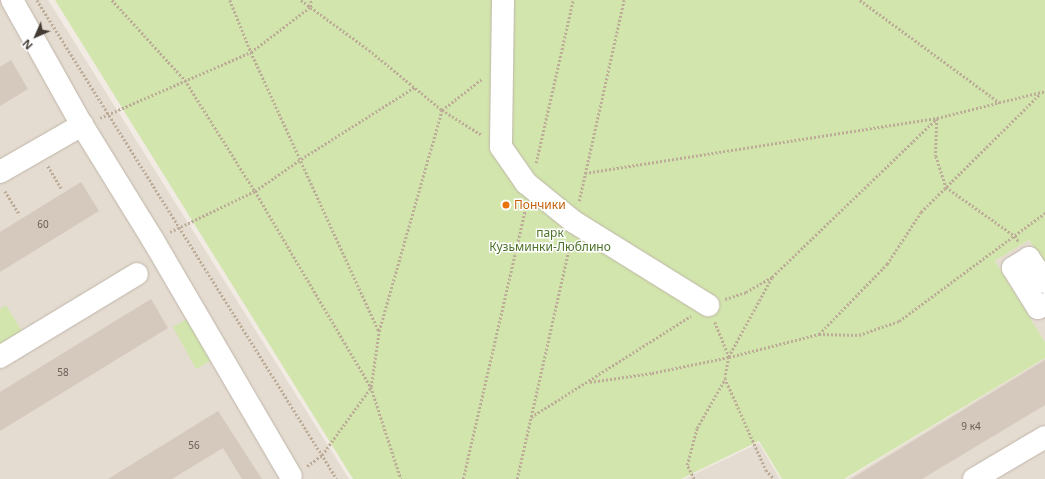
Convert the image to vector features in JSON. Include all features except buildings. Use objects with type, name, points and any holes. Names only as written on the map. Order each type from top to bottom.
[{"type":"lane","points":[[12,0],[82,125],[154,240],[302,469]]},
{"type":"lane","points":[[503,0],[501,147],[526,183],[574,222],[708,305]]},
{"type":"lane","points":[[2,180],[38,150],[82,125]]},
{"type":"lane","points":[[1045,282],[1030,258],[1013,268],[1038,308],[1045,304]]},
{"type":"lane","points":[[0,357],[137,274]]},
{"type":"lane","points":[[974,479],[1045,437]]},
{"type":"path","points":[[36,0],[179,228],[302,469],[337,479]]},
{"type":"path","points":[[112,0],[185,80],[255,191],[371,387],[401,479]]},
{"type":"path","points":[[230,0],[251,52],[379,331]]},
{"type":"path","points":[[301,0],[369,50],[442,110],[501,147]]},
{"type":"path","points":[[82,125],[251,52],[310,6],[311,0]]},
{"type":"path","points":[[860,0],[1000,103]]},
{"type":"path","points":[[302,469],[371,387],[379,331],[442,110],[502,65]]},
{"type":"path","points":[[154,240],[255,191],[301,159],[414,87]]},
{"type":"path","points":[[819,334],[887,264],[921,212],[1045,91]]},
{"type":"path","points":[[585,173],[937,118],[1041,94]]},
{"type":"path","points":[[937,118],[936,156],[946,187],[1015,236],[1030,258]]},
{"type":"path","points":[[530,417],[588,382],[708,305],[746,292],[772,277],[937,118]]},
{"type":"path","points":[[38,150],[62,189]]},
{"type":"path","points":[[2,180],[20,215]]},
{"type":"path","points":[[588,382],[652,374],[729,358],[819,334],[859,335],[899,322],[1045,213]]},
{"type":"path","points":[[694,479],[687,465],[697,428],[725,378],[729,358],[772,277]]},
{"type":"path","points":[[708,305],[729,358]]},
{"type":"path","points":[[725,378],[766,470],[774,479]]},
{"type":"path","points":[[464,479],[486,385]]},
{"type":"shaded area","points":[[0,0],[48,0],[349,479],[0,479]]},
{"type":"shaded area","points":[[1029,240],[1045,265],[1045,342],[995,261]]},
{"type":"shaded area","points":[[1045,358],[1045,479],[847,479]]},
{"type":"shaded area","points":[[759,443],[780,479],[684,479]]},
{"type":"green space","name":"парк Кузьминки-Люблино","points":[[55,0],[1045,0],[1045,265],[1029,240],[995,261],[1045,342],[1045,358],[844,479],[782,479],[759,441],[681,479],[353,479]]},
{"type":"green space","points":[[6,305],[23,333],[0,347],[0,309]]},
{"type":"green space","points":[[192,316],[216,358],[196,369],[173,327]]},
{"type":"place","name":"Пончики","points":[[506,205]]}]
